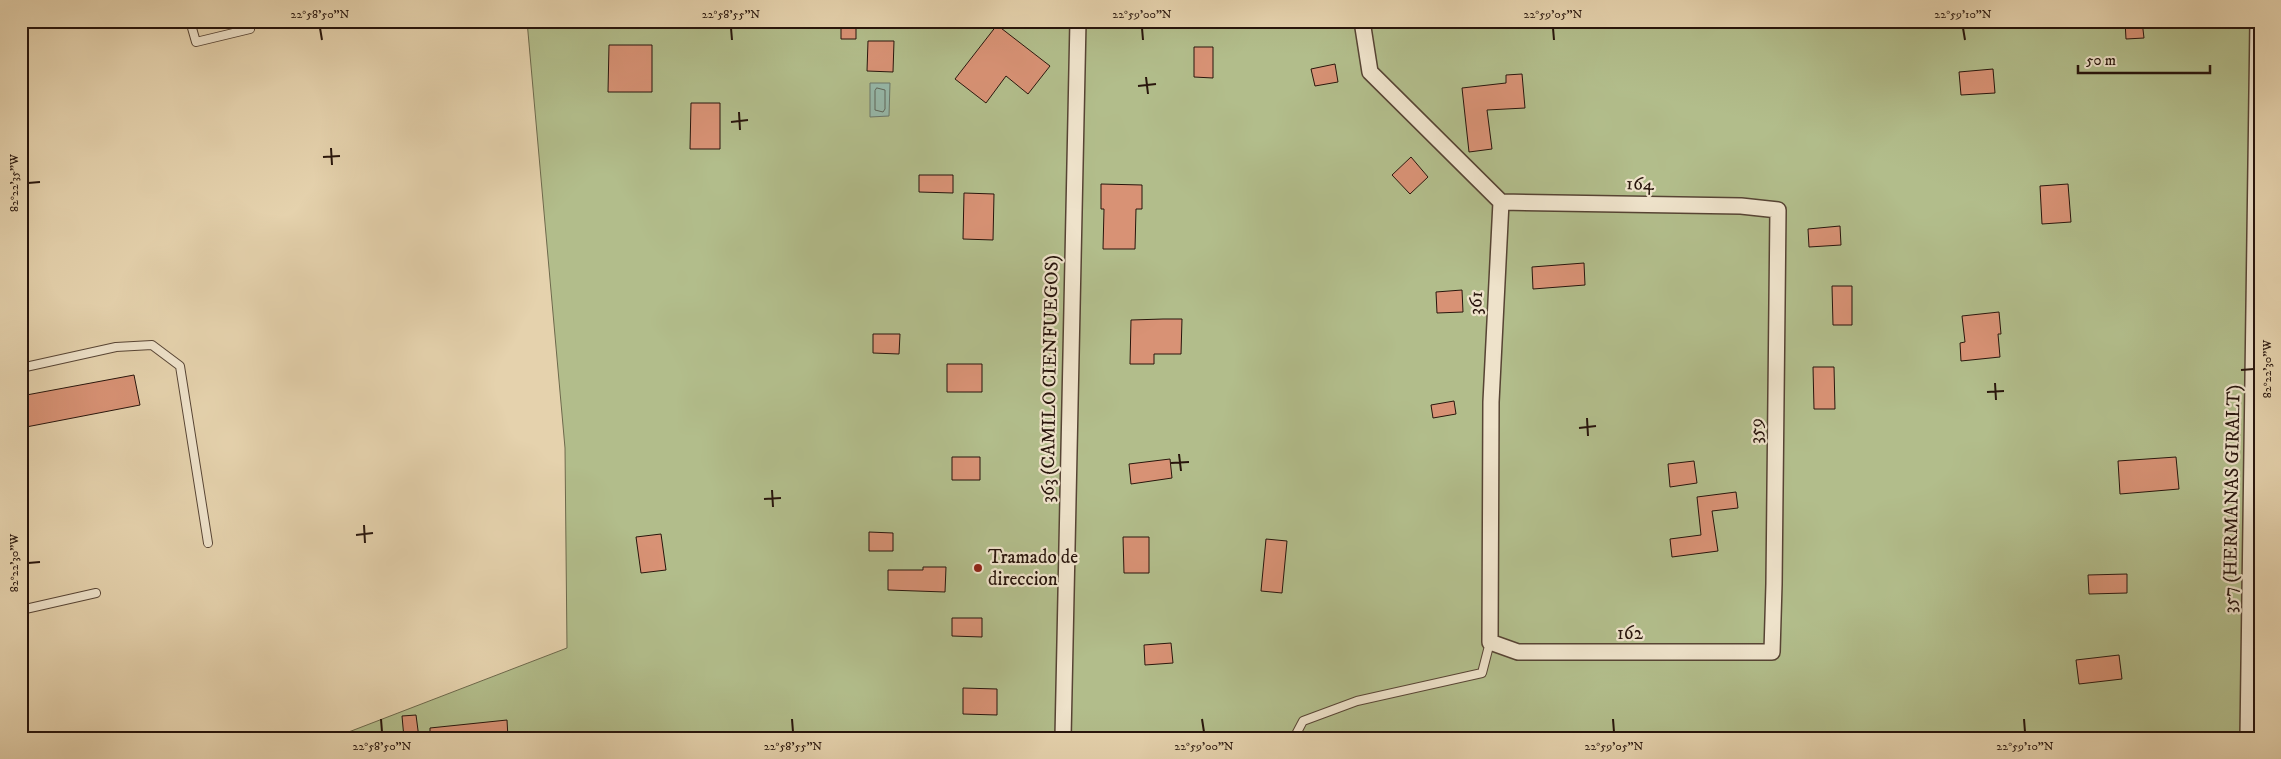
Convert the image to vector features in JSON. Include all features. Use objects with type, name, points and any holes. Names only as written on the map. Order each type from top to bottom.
[{"type":"street","name":"363 (CAMILO CIENFUEGOS)","points":[[1063,738],[1078,21]]},
{"type":"street","points":[[1362,21],[1370,72],[1501,202]]},
{"type":"street","name":"357 (HERMANAS GIRALT)","points":[[2248,738],[2258,21]]},
{"type":"street","name":"164","points":[[1501,202],[1741,206],[1778,210]]},
{"type":"street","name":"361","points":[[1490,642],[1491,402],[1501,202]]},
{"type":"street","name":"359","points":[[1772,652],[1778,210]]},
{"type":"street","name":"162","points":[[1490,642],[1518,652],[1772,652]]},
{"type":"lane","points":[[190,21],[196,42],[250,29]]},
{"type":"lane","points":[[21,368],[116,347],[152,345],[180,366],[208,543]]},
{"type":"lane","points":[[21,610],[96,593]]},
{"type":"lane","points":[[1294,738],[1303,721],[1357,701],[1482,673],[1490,642]]},
{"type":"green space","points":[[527,21],[2260,21],[2260,738],[333,738],[567,648],[565,448]]},
{"type":"water","points":[[870,83],[890,83],[889,116],[870,117]]},
{"type":"building","points":[[841,21],[856,21],[856,39],[841,39]]},
{"type":"building","points":[[2125,21],[2142,21],[2144,38],[2126,39]]},
{"type":"building","points":[[997,25],[1050,66],[1028,94],[1006,76],[986,103],[955,79]]},
{"type":"building","points":[[868,41],[894,41],[893,72],[867,71]]},
{"type":"building","points":[[609,45],[652,45],[652,92],[608,92]]},
{"type":"building","points":[[1194,47],[1213,47],[1213,78],[1194,77]]},
{"type":"building","points":[[1335,64],[1338,82],[1315,86],[1311,69]]},
{"type":"building","points":[[1993,69],[1995,93],[1961,95],[1959,72]]},
{"type":"building","points":[[1522,74],[1525,108],[1487,110],[1492,149],[1469,152],[1462,88],[1506,83],[1506,75]]},
{"type":"building","points":[[691,103],[720,103],[720,149],[690,149]]},
{"type":"building","points":[[1411,157],[1428,177],[1410,194],[1392,175]]},
{"type":"building","points":[[919,175],[953,175],[953,193],[919,192]]},
{"type":"building","points":[[1101,184],[1142,185],[1142,209],[1136,209],[1135,249],[1103,249],[1104,209],[1101,209]]},
{"type":"building","points":[[2068,184],[2071,222],[2042,224],[2040,186]]},
{"type":"building","points":[[964,193],[994,194],[993,240],[963,239]]},
{"type":"building","points":[[1840,226],[1841,245],[1809,247],[1808,229]]},
{"type":"building","points":[[1584,263],[1585,285],[1533,289],[1532,267]]},
{"type":"building","points":[[1832,286],[1852,286],[1852,325],[1833,325]]},
{"type":"building","points":[[1462,290],[1463,312],[1437,313],[1436,292]]},
{"type":"building","points":[[1999,312],[2001,334],[1998,334],[2000,357],[1961,361],[1960,343],[1965,342],[1962,316]]},
{"type":"building","points":[[1182,319],[1181,354],[1154,354],[1154,364],[1130,364],[1131,320]]},
{"type":"building","points":[[873,334],[900,334],[899,354],[873,353]]},
{"type":"building","points":[[947,364],[982,364],[982,392],[947,392]]},
{"type":"building","points":[[1813,367],[1834,367],[1835,409],[1814,409]]},
{"type":"building","points":[[134,375],[140,405],[21,428],[21,396]]},
{"type":"building","points":[[1454,401],[1456,414],[1433,418],[1431,405]]},
{"type":"building","points":[[952,457],[980,457],[980,480],[952,480]]},
{"type":"building","points":[[2176,457],[2179,489],[2120,494],[2118,461]]},
{"type":"building","points":[[1170,459],[1172,478],[1131,484],[1129,464]]},
{"type":"building","points":[[1694,461],[1697,483],[1670,487],[1668,464]]},
{"type":"building","points":[[1736,492],[1738,508],[1712,511],[1718,551],[1672,557],[1670,539],[1701,535],[1697,497]]},
{"type":"building","points":[[869,532],[893,533],[893,551],[869,551]]},
{"type":"building","points":[[661,534],[666,570],[641,573],[636,537]]},
{"type":"building","points":[[1123,537],[1149,537],[1149,573],[1124,573]]},
{"type":"building","points":[[1266,539],[1287,541],[1282,593],[1261,591]]},
{"type":"building","points":[[923,567],[946,567],[945,592],[888,590],[888,570],[923,570]]},
{"type":"building","points":[[2127,574],[2127,593],[2089,594],[2088,575]]},
{"type":"building","points":[[952,618],[982,618],[982,637],[952,636]]},
{"type":"building","points":[[1171,643],[1173,663],[1145,665],[1144,645]]},
{"type":"building","points":[[2119,655],[2122,679],[2079,684],[2076,660]]},
{"type":"building","points":[[963,688],[997,689],[997,715],[963,714]]},
{"type":"building","points":[[416,715],[419,738],[404,738],[402,716]]},
{"type":"building","points":[[507,720],[508,738],[430,738],[430,728]]},
{"type":"place","name":"Tramado de direccion","points":[[978,568]]}]
